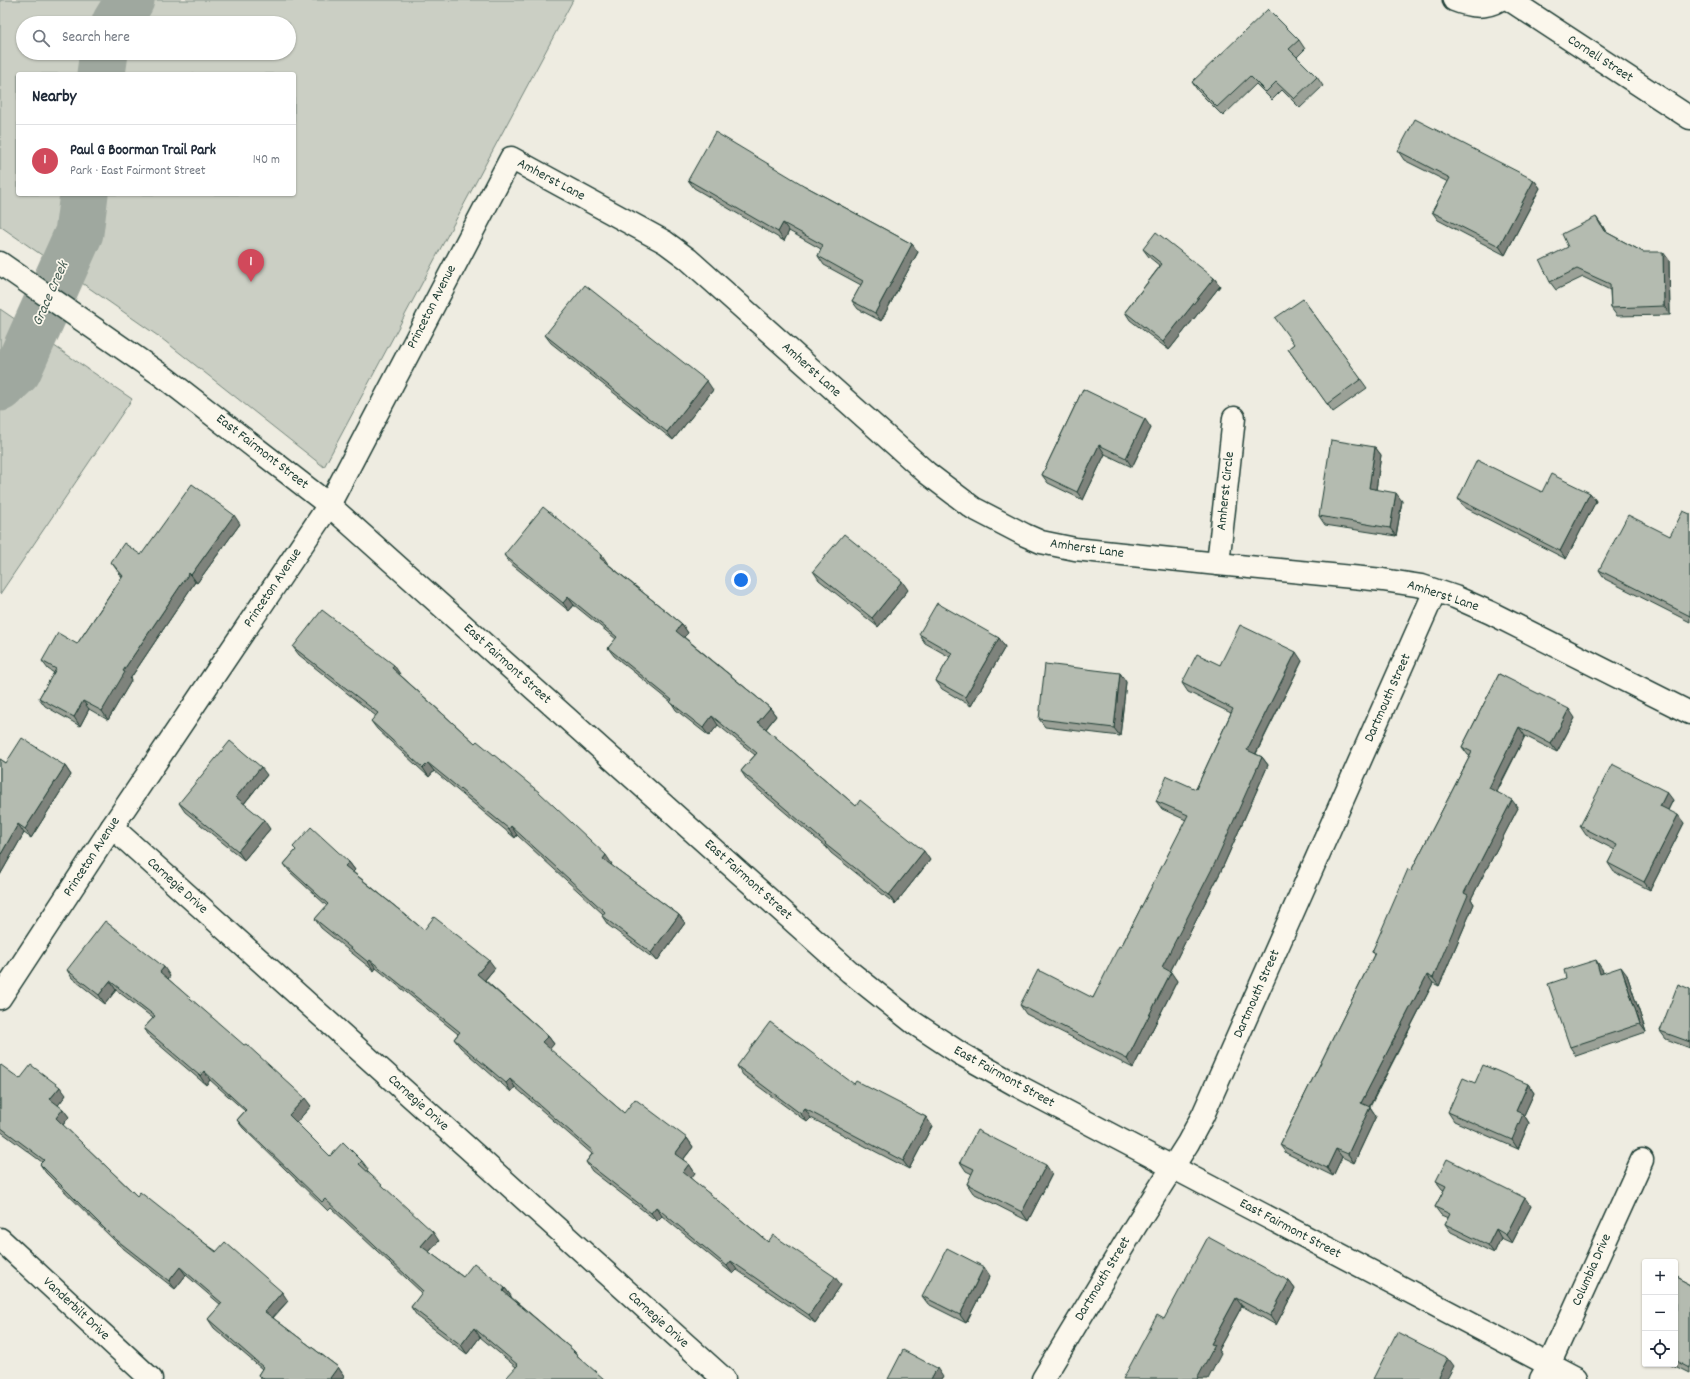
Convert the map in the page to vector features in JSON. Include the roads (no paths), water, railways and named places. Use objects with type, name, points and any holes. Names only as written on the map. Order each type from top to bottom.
[{"type":"street","points":[[1454,0],[1465,5],[1479,6],[1492,4],[1499,0]]},
{"type":"street","name":"Cornell Street","points":[[1510,0],[1690,118]]},
{"type":"street","name":"Princeton Avenue","points":[[0,998],[112,827],[329,505],[510,158]]},
{"type":"street","name":"Amherst Lane","points":[[510,158],[665,242],[688,259],[927,473],[957,497],[990,518],[1025,535],[1058,546],[1218,564],[1383,580],[1422,586],[1473,604],[1503,618],[1690,713]]},
{"type":"street","name":"East Fairmont Street","points":[[0,263],[134,355],[195,400],[329,505],[850,972],[914,1024],[961,1054],[1173,1168],[1545,1372],[1576,1379]]},
{"type":"street","name":"Amherst Circle","points":[[1218,564],[1234,418]]},
{"type":"street","name":"Dartmouth Street","points":[[1043,1379],[1140,1219],[1173,1168],[1203,1115],[1435,591]]},
{"type":"street","name":"Carnegie Drive","points":[[112,827],[724,1379]]},
{"type":"street","name":"Columbia Drive","points":[[1545,1372],[1642,1160]]},
{"type":"street","name":"Vanderbilt Drive","points":[[0,1239],[151,1379]]},
{"type":"waterway","name":"Grace Creek","points":[[120,16],[130,0]]},
{"type":"waterway","name":"Grace Creek","points":[[101,72],[103,60]]},
{"type":"waterway","name":"Grace Creek","points":[[0,387],[17,371],[79,233],[84,196]]},
{"type":"place","name":"Paul G Boorman Trail Park","points":[[251,282]]}]
